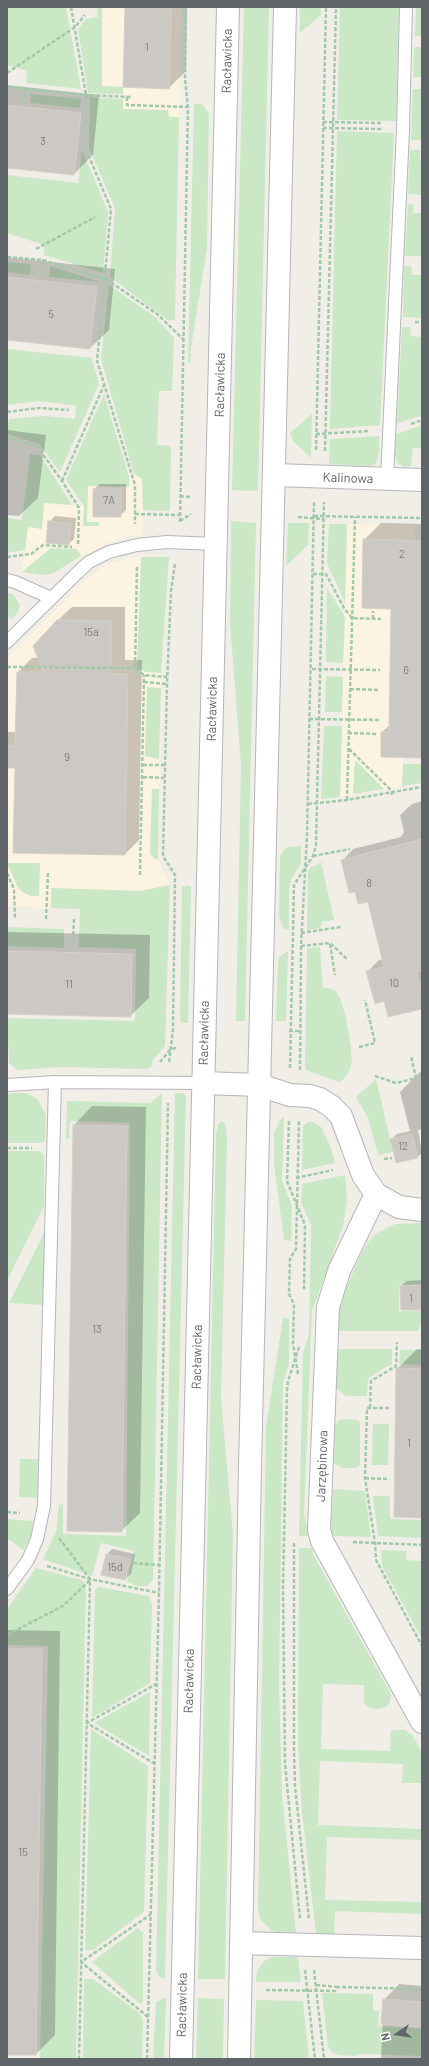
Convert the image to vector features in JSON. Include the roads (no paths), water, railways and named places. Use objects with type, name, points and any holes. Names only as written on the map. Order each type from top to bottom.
[{"type":"street","name":"Racławicka","points":[[181,2059],[228,7]]},
{"type":"street","points":[[239,2059],[259,1085],[275,475],[285,7]]},
{"type":"street","name":"Kalinowa","points":[[275,475],[422,480]]},
{"type":"street","points":[[203,1083],[259,1085],[290,1095],[310,1096],[320,1099],[331,1106],[340,1116],[363,1175],[368,1185],[376,1194],[400,1207],[422,1210]]},
{"type":"street","name":"Jarzębinowa","points":[[376,1194],[339,1271],[328,1307],[319,1530],[322,1541],[422,1722]]},
{"type":"street","points":[[241,1943],[422,1948]]},
{"type":"lane","points":[[387,479],[406,7]]},
{"type":"lane","points":[[7,642],[89,562],[109,552],[137,545],[167,542],[216,544]]},
{"type":"lane","points":[[7,580],[51,598]]},
{"type":"lane","points":[[7,1085],[54,1082],[203,1083]]},
{"type":"lane","points":[[7,1589],[28,1560],[37,1538],[44,1506],[54,1082]]}]
